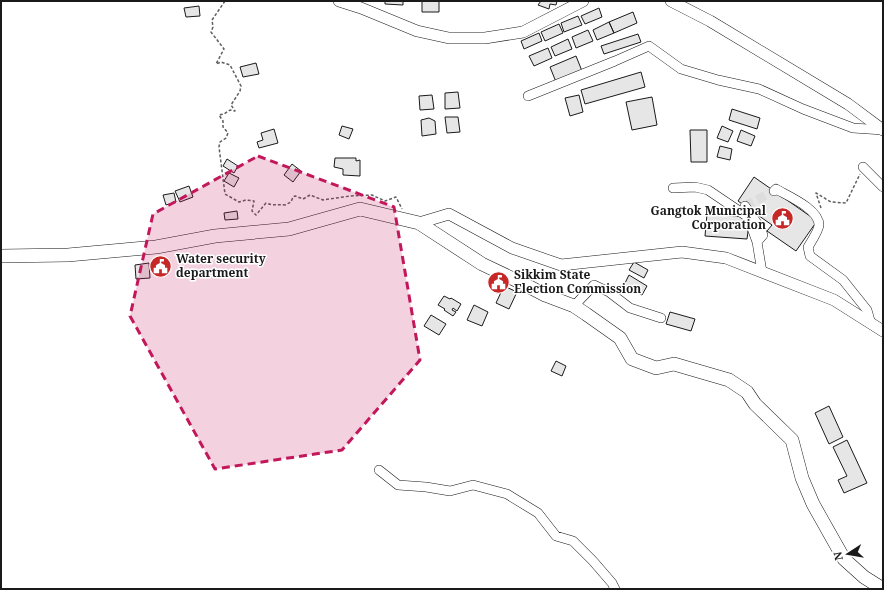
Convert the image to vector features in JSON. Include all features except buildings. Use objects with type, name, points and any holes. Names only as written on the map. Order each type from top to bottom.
[{"type":"highway","points":[[1,256],[68,255],[156,247],[215,236],[289,230],[360,209],[419,223],[482,264],[546,296],[574,306],[620,338],[632,359],[656,368],[674,364],[681,366],[729,380],[747,392],[755,404],[792,440],[802,478],[814,504],[844,559],[864,577],[883,589]]},
{"type":"main road","points":[[339,1],[361,8],[417,31],[449,38],[485,38],[523,32],[583,1]]},
{"type":"main road","points":[[671,1],[710,21],[848,104],[883,130]]},
{"type":"main road","points":[[419,223],[449,214],[512,248],[561,265],[682,252],[726,258],[834,300],[883,331]]},
{"type":"street","points":[[528,96],[649,46],[681,69],[718,80],[759,89],[803,109],[853,128],[883,130]]},
{"type":"street","points":[[863,167],[883,187]]},
{"type":"street","points":[[673,188],[695,187],[708,190],[748,217],[757,242],[762,272]]},
{"type":"street","points":[[774,191],[776,189],[810,209],[818,219],[819,226],[808,247],[810,256],[843,280],[867,310],[871,324]]},
{"type":"street","points":[[745,206],[760,226],[763,235],[757,242]]},
{"type":"street","points":[[574,306],[594,285],[609,292],[630,308],[661,318]]},
{"type":"street","points":[[379,470],[398,485],[426,487],[450,492],[473,485],[507,494],[538,513],[556,536],[573,541],[593,561],[612,583],[615,589]]},
{"type":"path","points":[[225,1],[212,20],[213,27],[211,32],[224,49],[216,64],[221,62],[230,65],[241,86],[240,91],[231,105],[235,111],[230,110],[219,115],[223,121],[223,127],[228,134],[226,138],[220,142],[225,194],[239,202],[246,200],[254,201],[252,211],[256,215],[266,203],[273,206],[278,204],[285,205],[291,202],[292,197],[295,196],[303,199],[310,195],[323,200],[372,195],[385,201],[396,197],[402,210]]},
{"type":"path","points":[[822,210],[816,194],[831,202],[846,203],[863,167]]},
{"type":"highlighted area","points":[[258,156],[394,207],[420,360],[342,450],[215,469],[130,316],[153,214]]},
{"type":"tunnel","points":[[745,206],[774,191]]},
{"type":"place","name":"Gangtok Municipal Corporation","points":[[782,218]]},
{"type":"place","name":"Water security department","points":[[160,266]]},
{"type":"place","name":"Sikkim State Election Commission","points":[[498,282]]}]
